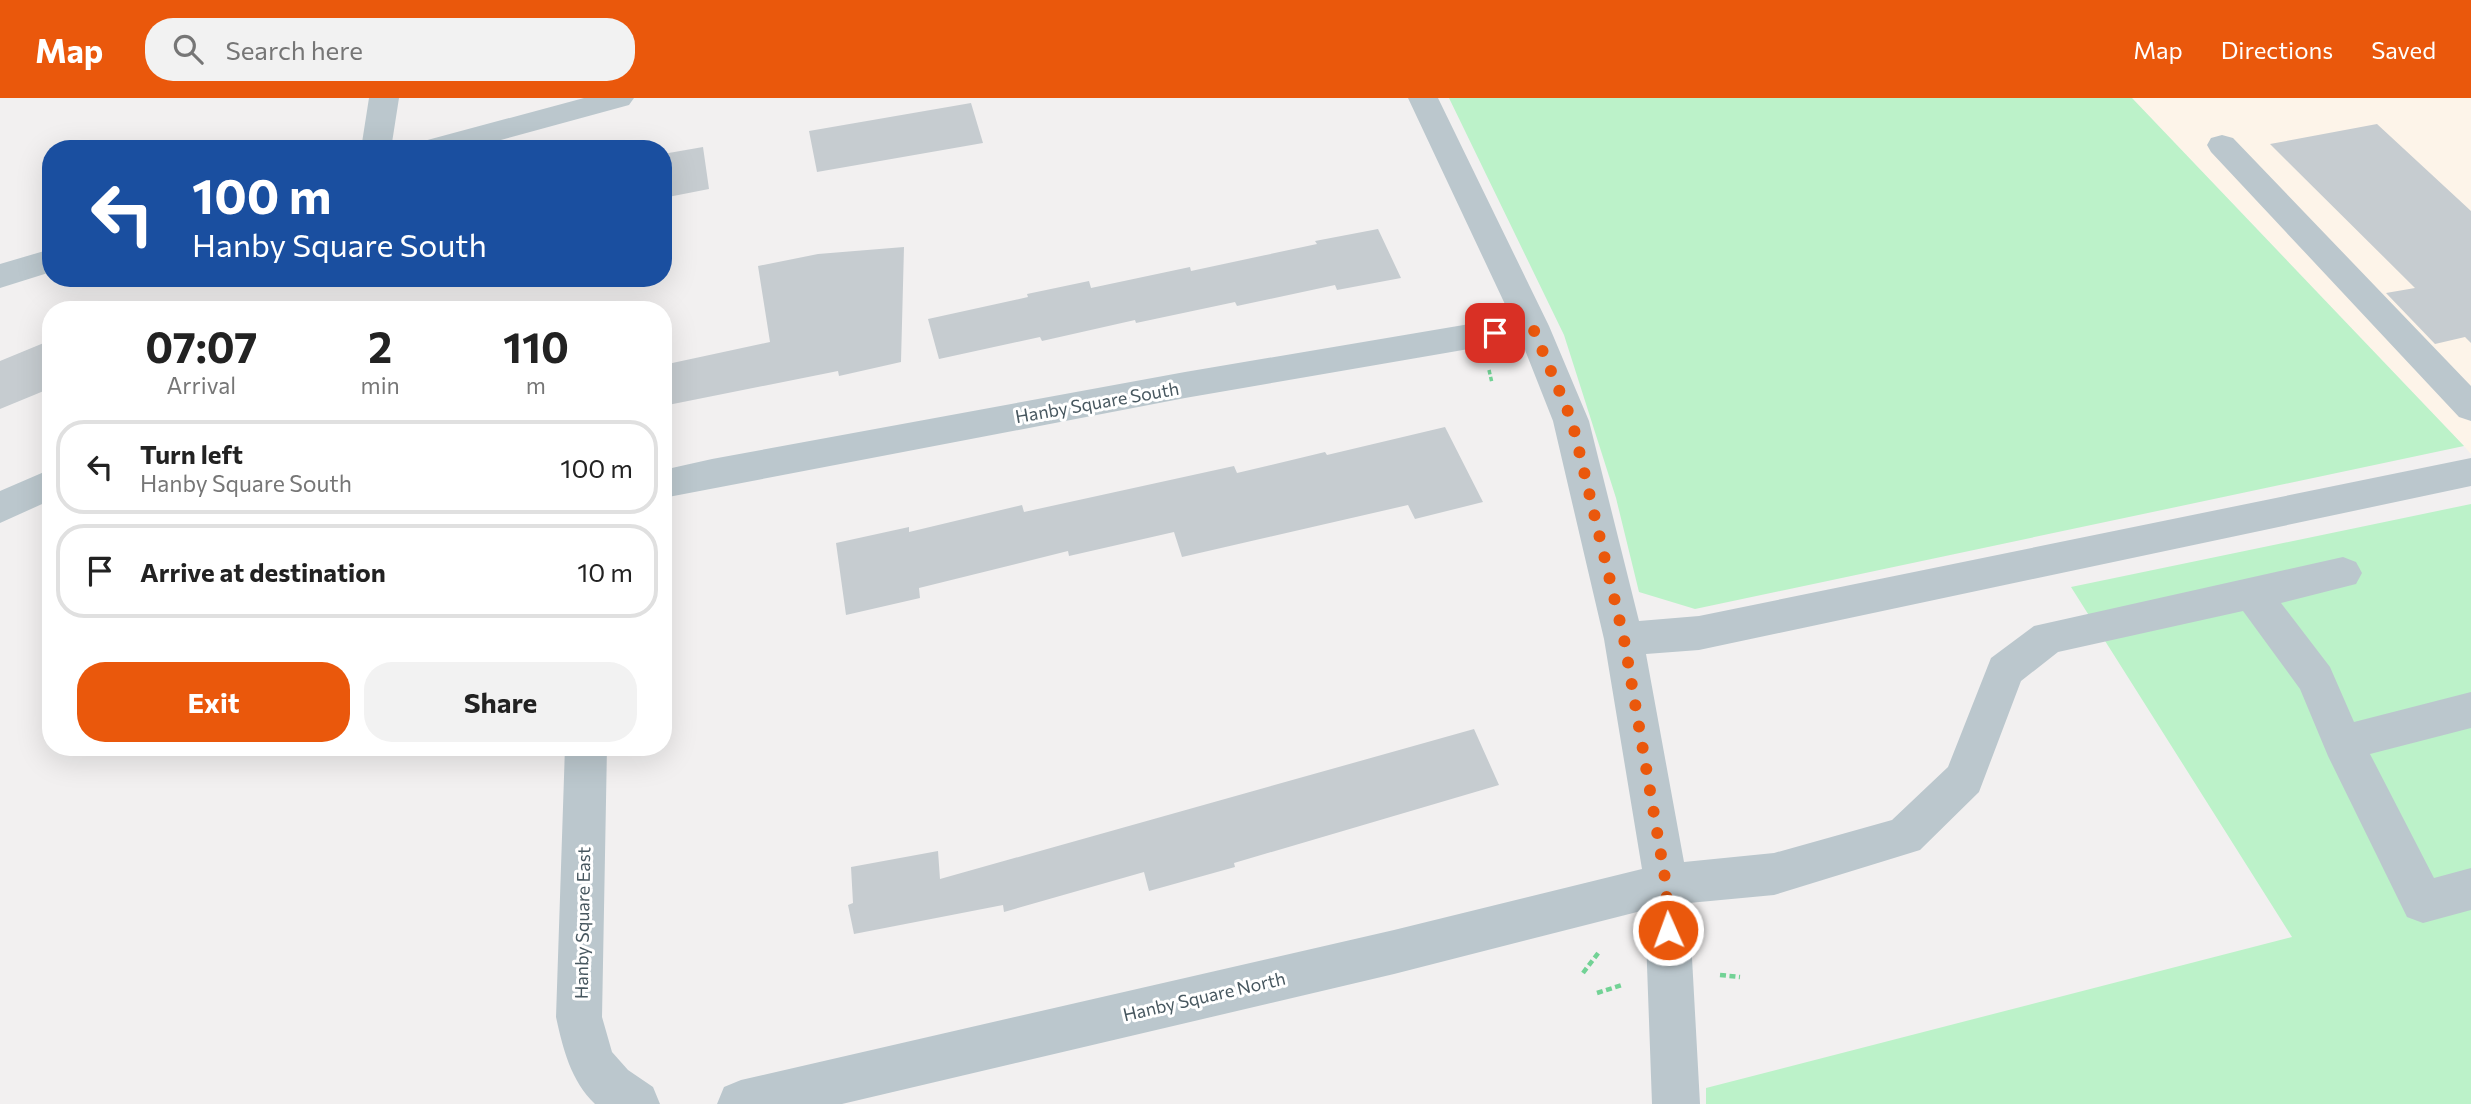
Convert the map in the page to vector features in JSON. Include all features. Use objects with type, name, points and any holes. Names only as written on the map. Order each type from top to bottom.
[{"type":"street","points":[[377,140],[384,98]]},
{"type":"street","points":[[464,140],[619,98]]},
{"type":"street","points":[[1423,98],[1532,326],[1572,421],[1624,639],[1666,884],[1676,1104]]},
{"type":"street","points":[[2222,145],[2471,408]]},
{"type":"street","points":[[0,276],[42,263]]},
{"type":"street","name":"Hanby Square South","points":[[672,482],[712,472],[1185,385],[1532,326]]},
{"type":"street","points":[[1624,639],[1699,633],[2471,472]]},
{"type":"street","points":[[0,508],[42,487]]},
{"type":"street","name":"Hanby Square North","points":[[741,1104],[1394,952],[1666,884],[1774,874],[1905,836],[1964,779],[2005,670],[2048,638],[2343,573]]},
{"type":"street","points":[[2251,593],[2316,678],[2343,743],[2423,902],[2471,889]]},
{"type":"street","points":[[2343,743],[2471,710]]},
{"type":"street","name":"Hanby Square East","points":[[586,756],[579,1017],[588,1058],[624,1097]]},
{"type":"path","points":[[1583,973],[1599,952]]},
{"type":"path","points":[[1597,993],[1627,983]]},
{"type":"shaded area","points":[[2132,98],[2471,98],[2471,454],[2464,446]]},
{"type":"green space","points":[[1449,98],[2132,98],[2464,446],[1695,609],[1639,592],[1616,498],[1564,335]]},
{"type":"green space","points":[[2471,504],[2471,1104],[1706,1104],[1706,1088],[2292,937],[2071,587]]},
{"type":"building","points":[[971,103],[983,143],[817,172],[809,131]]},
{"type":"building","points":[[2377,124],[2471,211],[2471,343],[2465,337],[2435,344],[2386,293],[2415,288],[2270,144]]},
{"type":"building","points":[[703,147],[709,189],[672,196],[672,152]]},
{"type":"building","points":[[1378,229],[1401,278],[1337,290],[1335,285],[1237,306],[1235,302],[1136,323],[1135,320],[1042,341],[1040,337],[939,359],[928,319],[1089,281],[1091,288],[1190,267],[1191,271]]},
{"type":"building","points":[[904,247],[901,362],[839,376],[838,371],[672,404],[672,363],[770,342],[758,266],[818,254]]},
{"type":"building","points":[[42,344],[42,392],[0,409],[0,361]]},
{"type":"building","points":[[1445,427],[1483,502],[1415,519],[1408,505],[1182,557],[1174,532],[1069,556],[1068,551],[919,588],[920,598],[846,615],[836,543],[909,527],[909,532],[1022,505],[1024,512],[1234,466],[1237,473]]},
{"type":"building","points":[[1474,729],[1499,785],[1234,863],[1235,867],[1149,891],[1144,872],[1004,912],[1003,905],[854,934],[848,905],[853,903],[851,867],[938,851],[940,879]]},
{"type":"route","points":[[1495,333],[1532,326],[1572,421],[1624,639],[1666,884],[1668,930]]}]
